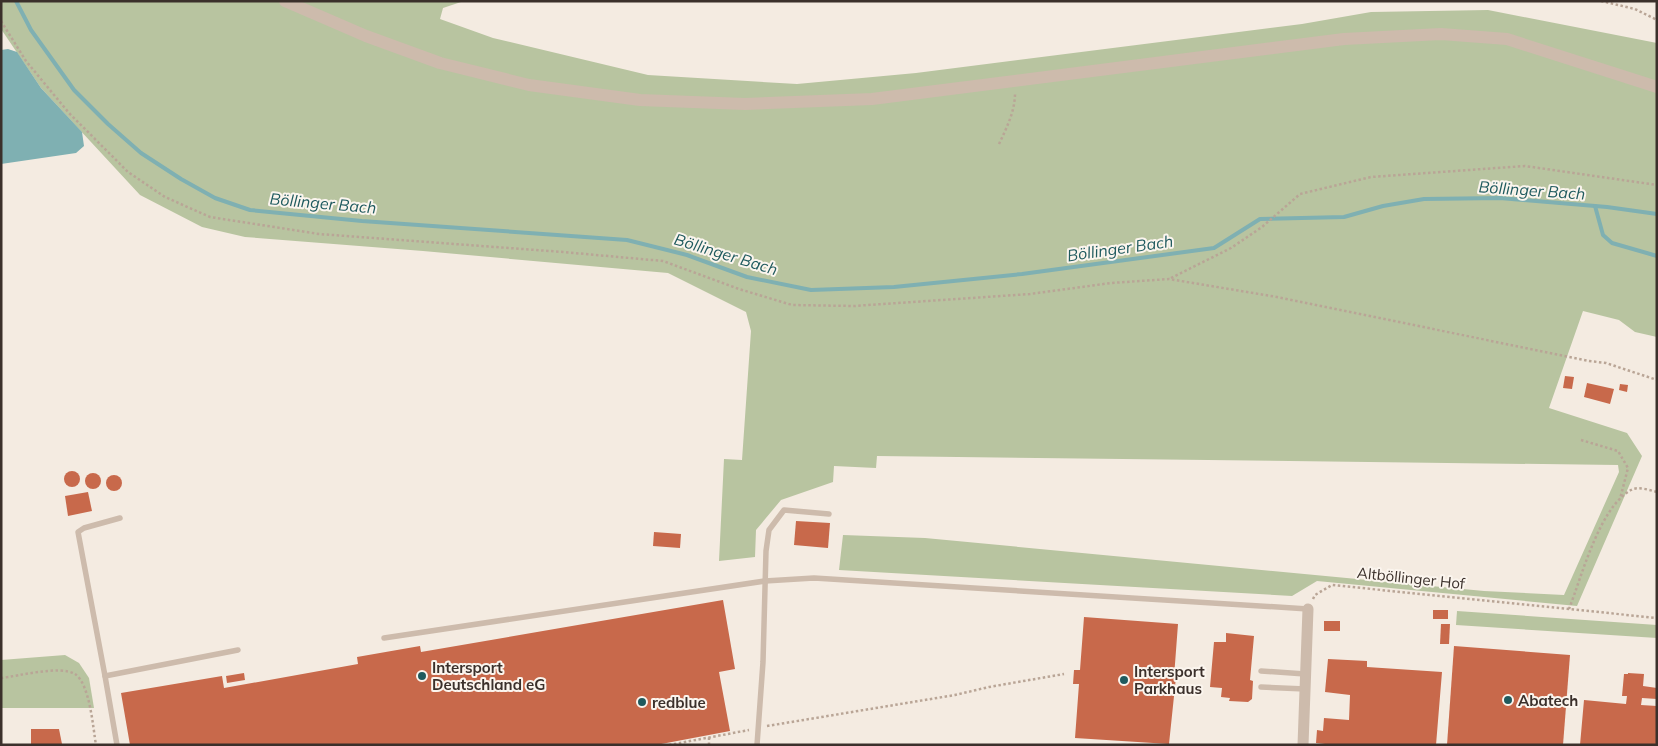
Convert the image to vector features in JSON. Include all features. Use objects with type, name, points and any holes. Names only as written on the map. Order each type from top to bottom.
[{"type":"street","points":[[285,1],[366,36],[440,63],[529,85],[640,100],[746,104],[872,100],[1344,39],[1441,34],[1507,39],[1657,87]]},
{"type":"street","points":[[1303,745],[1308,609]]},
{"type":"lane","points":[[757,745],[763,662],[766,551],[769,530],[784,510],[829,514]]},
{"type":"lane","points":[[117,745],[78,532],[84,528],[120,518]]},
{"type":"lane","points":[[384,638],[765,581],[814,578],[1308,609]]},
{"type":"lane","points":[[105,676],[238,650]]},
{"type":"lane","points":[[1261,671],[1305,674]]},
{"type":"lane","points":[[1261,687],[1305,689]]},
{"type":"path","points":[[1601,1],[1635,9],[1657,20]]},
{"type":"path","points":[[1,21],[26,61],[69,113],[128,172],[165,197],[210,217],[319,234],[663,261],[739,289],[792,305],[854,306],[1030,294],[1111,283],[1169,279],[1287,299],[1606,363],[1657,380]]},
{"type":"path","points":[[1000,144],[1015,101],[1014,81]]},
{"type":"path","points":[[1169,279],[1231,248],[1262,227],[1300,194],[1371,177],[1525,166],[1657,185]]},
{"type":"path","points":[[1581,440],[1618,451],[1628,468],[1619,500]]},
{"type":"path","points":[[1569,610],[1603,519],[1619,500],[1632,489],[1647,489],[1657,492]]},
{"type":"path","name":"Altböllinger Hof","points":[[1308,609],[1315,595],[1332,585],[1657,618]]},
{"type":"path","points":[[1,678],[58,670],[76,675],[83,684],[88,700],[96,745]]},
{"type":"path","points":[[669,745],[1064,674]]},
{"type":"path","points":[[709,737],[709,745]]},
{"type":"green space","points":[[1,1],[464,1],[443,8],[440,19],[493,38],[648,75],[797,84],[916,73],[1302,24],[1371,12],[1488,10],[1657,43],[1657,337],[1635,332],[1619,320],[1583,311],[1549,408],[1627,433],[1642,456],[1577,606],[1317,581],[1292,596],[839,570],[843,535],[925,538],[1484,591],[1564,595],[1619,472],[1618,465],[877,456],[876,468],[834,466],[833,482],[781,500],[756,530],[755,557],[719,561],[724,459],[742,460],[751,331],[746,312],[668,273],[245,237],[202,227],[140,195],[41,88],[1,29]]},
{"type":"green space","points":[[1457,611],[1657,625],[1657,638],[1456,625]]},
{"type":"green space","points":[[65,655],[79,663],[89,678],[94,708],[1,708],[1,660]]},
{"type":"water","points":[[8,49],[17,52],[41,88],[82,132],[84,146],[76,153],[1,164],[1,50]]},
{"type":"building","points":[[1565,376],[1574,377],[1572,389],[1563,388]]},
{"type":"building","points":[[1587,383],[1614,389],[1610,404],[1584,397]]},
{"type":"building","points":[[1620,384],[1628,385],[1627,392],[1619,390]]},
{"type":"building","points":[[72,471],[80,479],[72,487],[64,479]]},
{"type":"building","points":[[93,473],[101,481],[93,489],[85,481]]},
{"type":"building","points":[[114,475],[122,483],[114,491],[106,483]]},
{"type":"building","points":[[88,492],[92,511],[68,516],[65,496]]},
{"type":"building","points":[[796,521],[830,523],[828,548],[794,545]]},
{"type":"building","points":[[654,532],[681,534],[680,548],[653,546]]},
{"type":"building","points":[[723,600],[735,669],[719,672],[730,731],[656,745],[130,745],[121,693],[222,676],[224,688],[358,664],[357,657],[420,646],[421,652]]},
{"type":"building","points":[[1433,610],[1448,610],[1448,619],[1433,619]]},
{"type":"building","name":"Intersport Parkhaus","points":[[1084,617],[1178,624],[1174,677],[1176,677],[1169,744],[1075,738],[1079,684],[1073,684],[1074,670],[1080,670]]},
{"type":"building","points":[[1324,621],[1340,621],[1340,631],[1324,631]]},
{"type":"building","points":[[1441,624],[1450,624],[1449,644],[1440,644]]},
{"type":"building","points":[[1226,633],[1254,636],[1250,680],[1253,681],[1252,699],[1248,702],[1229,701],[1230,698],[1221,697],[1222,688],[1210,687],[1214,642],[1226,642]]},
{"type":"building","name":"Abatech","points":[[1454,646],[1570,655],[1563,745],[1447,745]]},
{"type":"building","points":[[1328,659],[1367,661],[1367,667],[1442,672],[1436,745],[1334,745],[1316,743],[1317,730],[1323,731],[1324,718],[1349,720],[1350,695],[1325,692]]},
{"type":"building","points":[[244,673],[245,680],[227,683],[226,676]]},
{"type":"building","points":[[1624,674],[1644,674],[1643,686],[1657,688],[1657,699],[1642,698],[1641,705],[1657,706],[1657,745],[1580,745],[1584,700],[1626,704],[1627,696],[1622,696]]},
{"type":"building","points":[[31,729],[59,729],[62,744],[31,744]]},
{"type":"waterway","name":"Böllinger Bach","points":[[16,1],[31,30],[74,90],[108,124],[141,153],[215,198],[250,210],[362,221],[627,240],[687,255],[747,277],[811,290],[894,287],[1022,274],[1214,248],[1260,219],[1344,217],[1383,206],[1424,199],[1500,198],[1607,207],[1657,214]]},
{"type":"waterway","name":"Böllinger Bach","points":[[1595,206],[1603,235],[1612,243],[1657,256]]},
{"type":"place","name":"Intersport Deutschland eG","points":[[422,676]]},
{"type":"place","name":"Intersport Parkhaus","points":[[1124,680]]},
{"type":"place","name":"Abatech","points":[[1508,700]]},
{"type":"place","name":"redblue","points":[[642,702]]}]
